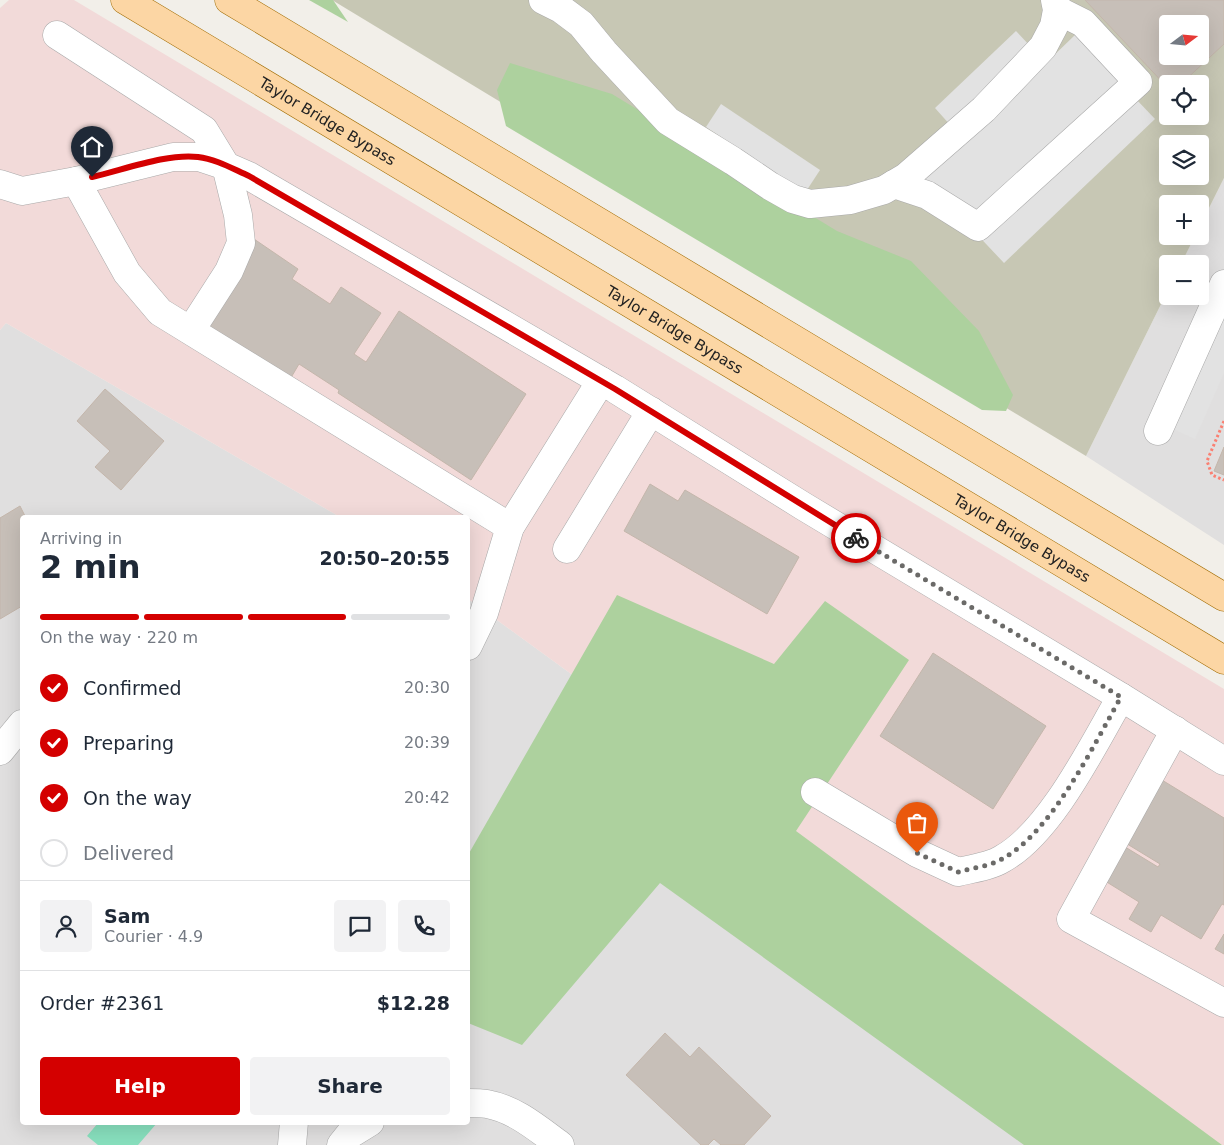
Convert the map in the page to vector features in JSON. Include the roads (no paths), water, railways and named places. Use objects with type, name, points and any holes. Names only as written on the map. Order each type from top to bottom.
[{"type":"main road","name":"Taylor Bridge Bypass","points":[[125,0],[1224,660]]},
{"type":"main road","points":[[229,0],[1224,598]]},
{"type":"street","points":[[543,0],[561,9],[581,24],[604,52],[668,121],[793,199],[810,204],[850,200],[884,190],[894,184],[906,177],[984,109],[1043,47],[1054,26],[1056,5],[1083,23],[1138,82],[978,227],[927,195],[894,184]]},
{"type":"street","points":[[57,34],[204,130],[226,166],[238,215],[242,243],[229,271],[191,330]]},
{"type":"street","points":[[0,184],[22,191],[76,181],[173,157],[199,157],[249,176],[602,381],[803,506],[1224,761]]},
{"type":"street","points":[[76,181],[127,273],[160,312],[510,527]]},
{"type":"street","points":[[1158,430],[1224,284]]},
{"type":"street","points":[[470,642],[484,614],[510,527],[602,381]]},
{"type":"street","points":[[567,549],[651,412]]},
{"type":"street","points":[[815,792],[917,853],[958,872],[1001,860],[1025,841],[1047,818],[1076,776],[1121,697]]},
{"type":"street","points":[[0,751],[20,726]]},
{"type":"street","points":[[1175,730],[1071,919],[1224,1003]]},
{"type":"street","points":[[470,1103],[488,1104],[504,1109],[528,1121],[560,1145]]},
{"type":"street","points":[[292,1145],[294,1125]]},
{"type":"street","points":[[341,1145],[349,1135],[365,1125]]}]
